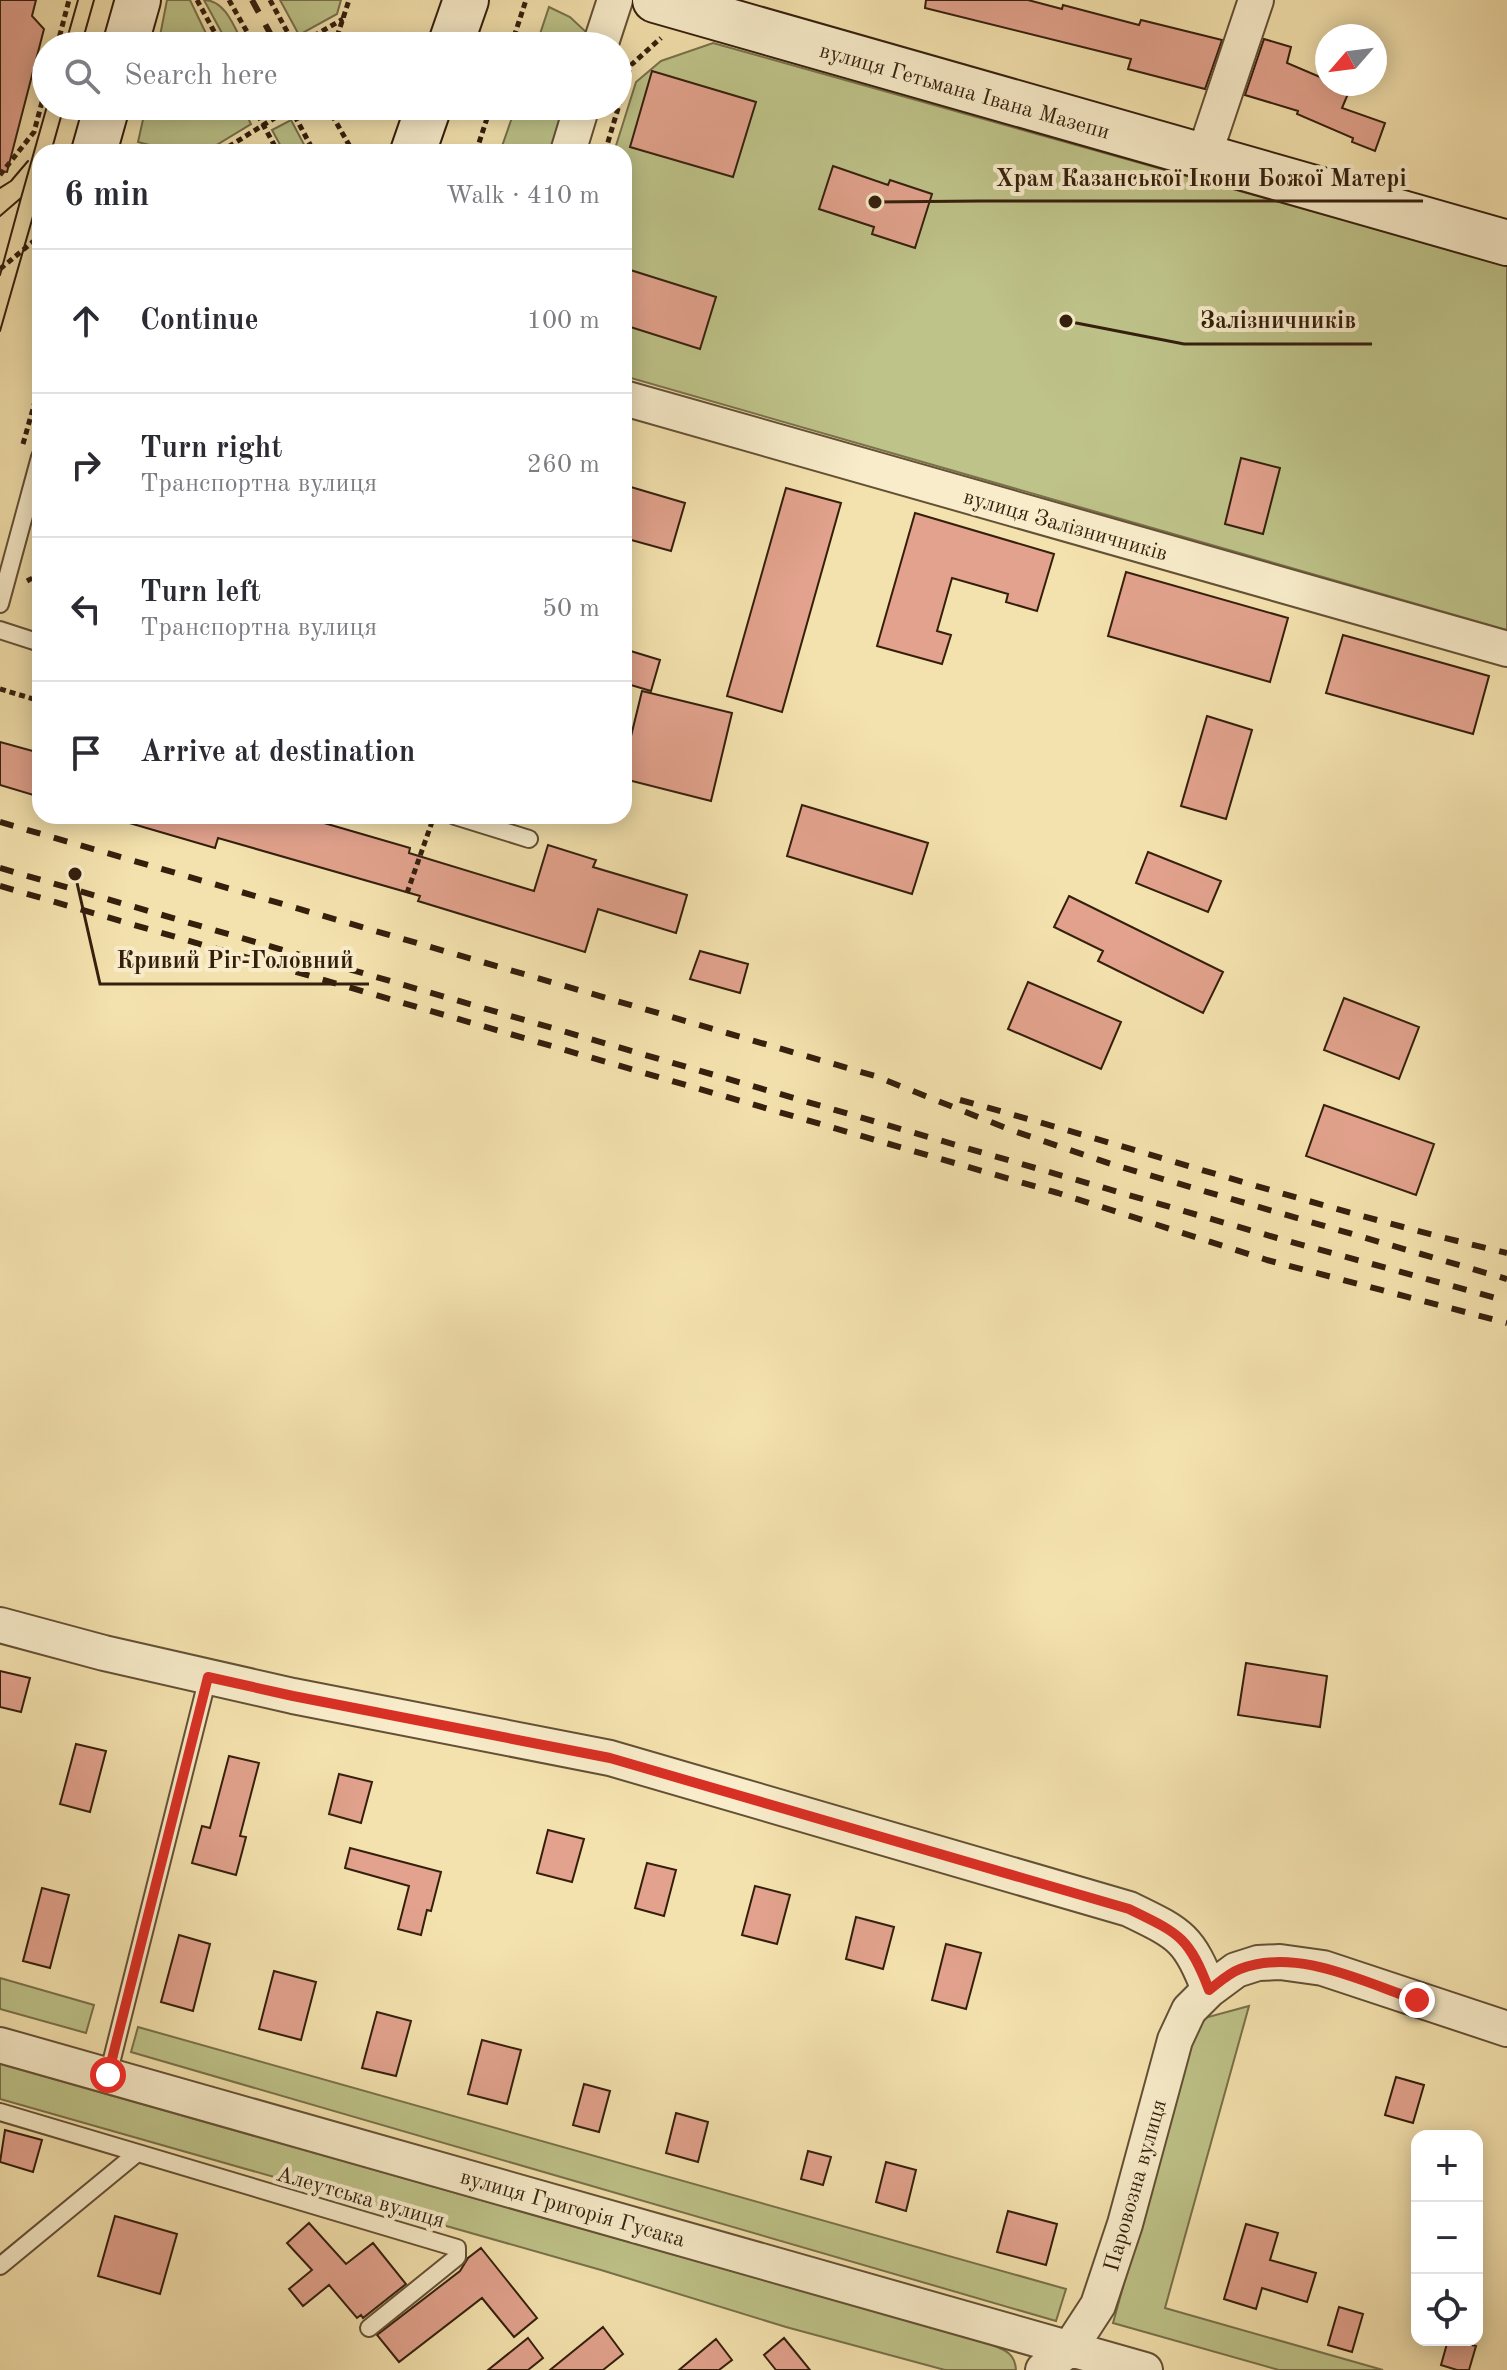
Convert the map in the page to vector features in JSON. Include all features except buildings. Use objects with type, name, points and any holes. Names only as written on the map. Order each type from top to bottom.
[{"type":"street","points":[[129,32],[138,0]]},
{"type":"street","points":[[455,32],[466,0]]},
{"type":"street","points":[[605,32],[615,0]]},
{"type":"street","points":[[1203,158],[1256,0]]},
{"type":"street","name":"вулиця Гетьмана Івана Мазепи","points":[[661,16],[1203,158],[1507,243]]},
{"type":"street","points":[[96,144],[103,120]]},
{"type":"street","points":[[416,144],[424,120]]},
{"type":"street","points":[[570,144],[578,120]]},
{"type":"street","name":"вулиця Залізничників","points":[[632,400],[1507,649]]},
{"type":"street","points":[[0,1625],[293,1696],[610,1758],[1129,1909],[1175,1932],[1197,1958],[1209,1990]]},
{"type":"street","name":"Паровозна вулиця","points":[[1043,2370],[1070,2348],[1098,2305],[1156,2115],[1175,2040],[1189,2010],[1236,1970],[1258,1963],[1280,1962],[1323,1968],[1507,2029]]},
{"type":"street","name":"вулиця Григорія Гусака","points":[[0,2045],[1145,2370]]},
{"type":"lane","points":[[0,604],[32,486]]},
{"type":"lane","points":[[0,630],[32,640]]},
{"type":"lane","points":[[481,824],[529,839]]},
{"type":"lane","points":[[108,2075],[208,1677]]},
{"type":"lane","name":"Алеутська вулиця","points":[[0,2112],[457,2248],[457,2257],[369,2328]]},
{"type":"lane","points":[[0,2266],[136,2154]]},
{"type":"path","points":[[61,32],[69,0]]},
{"type":"path","points":[[197,0],[214,32]]},
{"type":"path","points":[[229,0],[247,32]]},
{"type":"path","points":[[270,0],[288,32]]},
{"type":"path","points":[[339,32],[349,0]]},
{"type":"path","points":[[516,32],[526,0]]},
{"type":"path","points":[[632,63],[661,16]]},
{"type":"path","points":[[320,32],[343,19]]},
{"type":"path","points":[[0,175],[34,132],[37,120]]},
{"type":"path","points":[[260,120],[274,144]]},
{"type":"path","points":[[233,144],[271,120]]},
{"type":"path","points":[[298,120],[310,144]]},
{"type":"path","points":[[335,120],[348,144]]},
{"type":"path","points":[[479,144],[486,120]]},
{"type":"path","points":[[607,144],[615,120]]},
{"type":"path","points":[[0,269],[32,243]]},
{"type":"path","points":[[0,689],[32,699]]},
{"type":"path","points":[[407,893],[431,824]]},
{"type":"green space","points":[[167,0],[190,0],[205,32],[161,32]]},
{"type":"green space","points":[[204,0],[212,1],[224,10],[237,32],[221,32]]},
{"type":"green space","points":[[280,0],[341,0],[337,14],[304,32],[297,32]]},
{"type":"green space","points":[[549,7],[570,17],[586,32],[541,32]]},
{"type":"green space","points":[[713,43],[1507,266],[1507,630],[632,378],[632,144],[617,144],[624,120],[632,120],[632,95],[636,82],[661,61]]},
{"type":"green space","points":[[143,120],[249,120],[251,124],[218,144],[138,142]]},
{"type":"green space","points":[[291,120],[304,144],[280,144],[272,130]]},
{"type":"green space","points":[[511,120],[564,120],[557,144],[503,144]]},
{"type":"green space","points":[[0,1978],[94,2005],[86,2033],[0,2009]]},
{"type":"green space","points":[[1249,2006],[1165,2308],[1383,2370],[1279,2370],[1113,2323],[1197,2020]]},
{"type":"green space","points":[[138,2027],[1066,2289],[1056,2321],[131,2052]]},
{"type":"green space","points":[[0,2064],[990,2344],[1011,2356],[1016,2370],[945,2370],[786,2327],[601,2270],[0,2099]]},
{"type":"tram line","points":[[69,32],[78,0]]},
{"type":"tram line","points":[[85,32],[94,0]]},
{"type":"tram line","points":[[36,144],[43,120]]},
{"type":"tram line","points":[[53,144],[60,120]]},
{"type":"tram line","points":[[0,216],[21,198],[32,159]]},
{"type":"tram line","points":[[0,188],[11,181],[28,161]]},
{"type":"tram line","points":[[0,275],[21,198]]},
{"type":"tram line","points":[[0,331],[32,220]]},
{"type":"railway","points":[[252,0],[269,32]]},
{"type":"railway","points":[[0,822],[875,1076],[1011,1130],[1111,1164],[1507,1279]]},
{"type":"railway","points":[[0,868],[1277,1238],[1507,1301]]},
{"type":"railway","points":[[0,886],[1058,1193],[1267,1260],[1507,1323]]},
{"type":"railway","points":[[960,1100],[1301,1199],[1507,1253]]},
{"type":"place","name":"Храм Казанської Ікони Божої Матері","points":[[875,202]]},
{"type":"place","name":"Залізничників","points":[[1066,321]]},
{"type":"place","name":"Кривий Ріг-Головний","points":[[75,874]]},
{"type":"route","points":[[108,2075],[208,1677],[610,1758],[1129,1909],[1175,1932],[1197,1958],[1209,1990],[1236,1970],[1258,1963],[1280,1962],[1323,1968],[1417,2000]]}]
